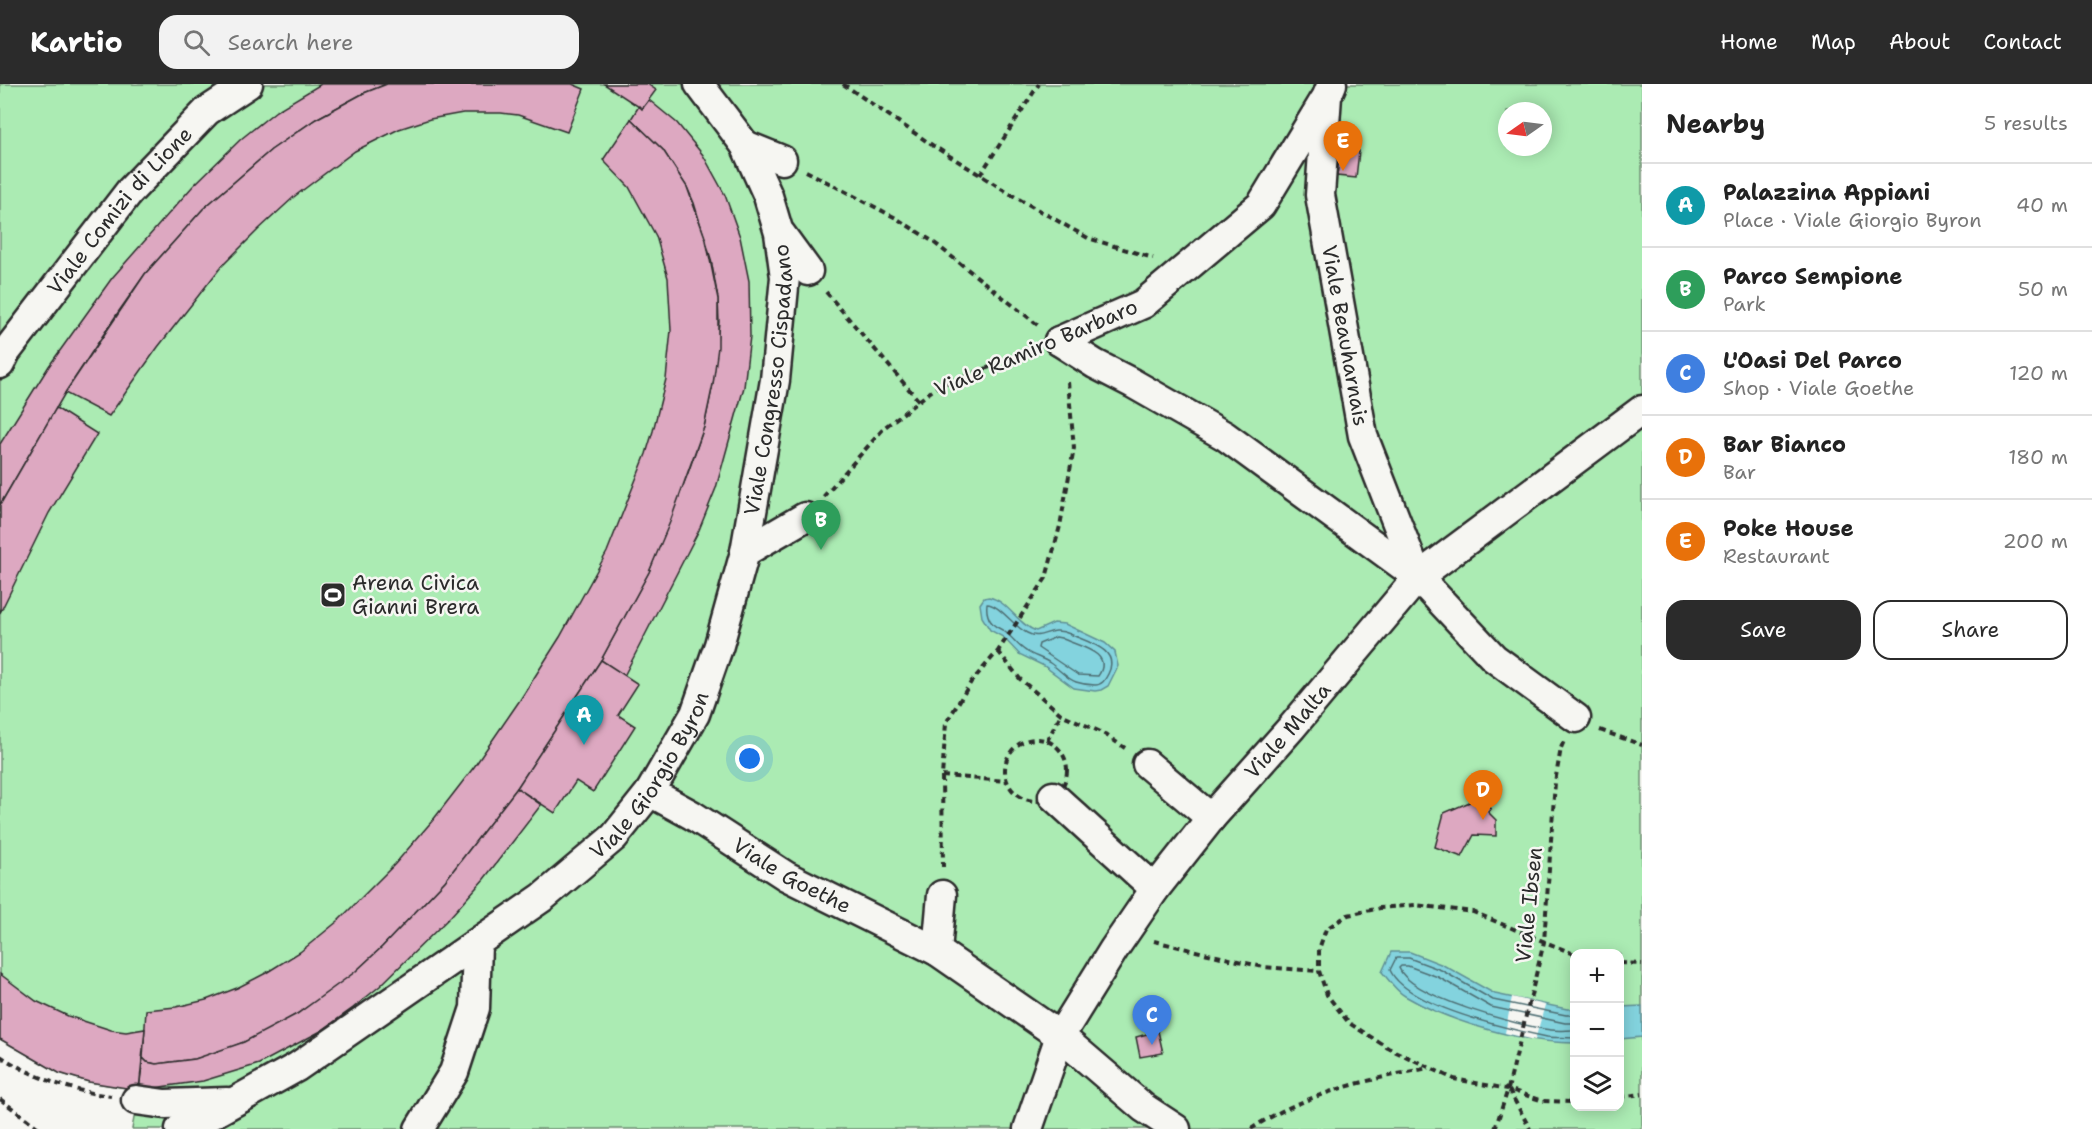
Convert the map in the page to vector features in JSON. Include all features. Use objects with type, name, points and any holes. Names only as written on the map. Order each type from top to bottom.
[{"type":"street","name":"Viale Comizi di Lione","points":[[2,355],[129,192],[207,111],[248,84]]},
{"type":"street","name":"Viale Congresso Cispadano","points":[[699,84],[745,145],[768,196],[780,233],[785,277],[776,380],[745,552]]},
{"type":"street","name":"Viale Ramiro Barbaro","points":[[1059,341],[1143,304],[1261,205],[1329,90]]},
{"type":"street","name":"Viale Beauharnais","points":[[1329,90],[1320,195],[1364,436],[1418,577]]},
{"type":"street","points":[[745,145],[782,160]]},
{"type":"street","points":[[780,233],[808,271]]},
{"type":"street","points":[[1059,341],[1095,364],[1225,436],[1418,577],[1494,658],[1576,718]]},
{"type":"street","name":"Viale Malta","points":[[1028,1129],[1060,1036],[1155,889],[1211,818],[1292,727],[1418,577],[1642,410]]},
{"type":"street","points":[[745,552],[805,517]]},
{"type":"street","name":"Viale Giorgio Byron","points":[[180,1129],[205,1118],[297,1067],[543,897],[614,837],[650,792],[695,714],[719,645],[745,552]]},
{"type":"street","points":[[1147,764],[1211,818]]},
{"type":"street","name":"Viale Goethe","points":[[650,792],[692,814],[786,876],[937,951],[1060,1036],[1144,1108],[1176,1129]]},
{"type":"street","points":[[1053,796],[1155,889]]},
{"type":"street","points":[[937,951],[942,895]]},
{"type":"street","points":[[419,1129],[454,1072],[475,1008],[477,944]]},
{"type":"street","points":[[136,1100],[165,1104],[232,1102]]},
{"type":"path","points":[[843,84],[980,175],[1089,238],[1185,268]]},
{"type":"path","points":[[980,175],[1039,84]]},
{"type":"path","points":[[782,160],[846,191],[932,241],[1059,341],[1070,389],[1074,448],[1060,526],[1047,578],[998,651],[971,682],[945,723],[942,776],[942,895]]},
{"type":"path","points":[[808,271],[920,401]]},
{"type":"path","name":"Viale Ramiro Barbaro","points":[[805,517],[885,427],[938,386],[1059,341]]},
{"type":"path","points":[[998,651],[1020,679],[1061,714],[1103,733],[1147,764]]},
{"type":"path","points":[[1047,741],[1061,714]]},
{"type":"path","points":[[1576,718],[1606,733],[1642,745]]},
{"type":"path","name":"Viale Ibsen","points":[[1495,1129],[1508,1089],[1544,942],[1555,782],[1561,748],[1576,718]]},
{"type":"path","points":[[1030,740],[1047,741],[1060,751],[1066,767],[1064,783],[1053,796],[1039,801],[1023,798],[1007,781],[1006,764],[1014,748],[1030,740]]},
{"type":"path","points":[[942,776],[1007,781]]},
{"type":"path","points":[[1570,952],[1473,912],[1415,904],[1348,915],[1326,929],[1319,949],[1319,971],[1327,995],[1349,1023],[1388,1048],[1454,1079],[1508,1089],[1543,1101],[1570,1102]]},
{"type":"path","points":[[1125,933],[1263,967],[1319,971]]},
{"type":"path","points":[[1624,963],[1642,964]]},
{"type":"path","points":[[0,1056],[32,1074],[82,1093],[136,1100]]},
{"type":"path","points":[[1251,1129],[1300,1104],[1336,1090],[1382,1077],[1430,1068]]},
{"type":"path","points":[[1508,1089],[1530,1129]]},
{"type":"path","points":[[1624,1096],[1642,1094]]},
{"type":"path","points":[[0,1099],[40,1129]]},
{"type":"green space","points":[[0,84],[1642,84],[1642,1129],[132,1129],[139,1090],[89,1082],[59,1073],[0,1039]]},
{"type":"water","points":[[989,597],[1002,603],[1029,628],[1036,631],[1054,623],[1065,624],[1105,643],[1115,652],[1118,666],[1108,686],[1095,691],[1074,688],[1044,666],[1019,654],[1003,637],[990,630],[982,617],[980,604],[984,598]]},
{"type":"water","points":[[1391,952],[1410,952],[1443,965],[1495,994],[1570,1009],[1570,1043],[1510,1035],[1464,1022],[1402,994],[1382,972]]},
{"type":"water","points":[[1642,1006],[1642,1037],[1624,1039],[1624,1007]]},
{"type":"pier","points":[[1512,997],[1545,1005],[1535,1040],[1505,1033]]},
{"type":"building","points":[[321,84],[387,84],[364,93],[316,119],[271,150],[203,209],[145,274],[117,314],[65,393],[0,505],[0,444],[49,366],[112,278],[193,186],[241,139],[276,111]]},
{"type":"building","points":[[387,84],[572,84],[584,89],[567,132],[518,115],[463,113],[430,119],[399,129],[355,151],[295,196],[221,267],[158,347],[109,416],[65,393],[145,274],[203,209],[271,150],[316,119],[364,93]]},
{"type":"building","points":[[604,84],[647,84],[656,90],[642,109]]},
{"type":"building","points":[[649,100],[677,123],[703,155],[725,195],[740,237],[749,281],[750,336],[744,387],[716,488],[699,530],[624,676],[601,660],[649,572],[688,473],[704,427],[713,384],[719,322],[718,299],[711,259],[694,203],[687,187],[663,150],[631,119],[639,106],[642,109]]},
{"type":"building","points":[[631,119],[663,150],[687,187],[706,240],[718,299],[718,347],[704,427],[670,522],[649,572],[601,660],[517,788],[445,881],[382,947],[326,995],[259,1036],[195,1059],[156,1064],[147,1062],[143,1058],[146,1010],[176,1007],[206,1000],[266,973],[300,952],[338,921],[395,864],[474,767],[520,700],[560,637],[607,552],[653,431],[666,379],[671,330],[668,278],[656,236],[629,187],[603,160]]},
{"type":"building","points":[[1340,150],[1359,151],[1356,178],[1337,176]]},
{"type":"building","points":[[56,408],[97,434],[49,513],[0,613],[0,505]]},
{"type":"building","points":[[601,660],[638,684],[618,715],[635,726],[593,792],[576,781],[555,813],[517,788]]},
{"type":"building","points":[[517,788],[541,805],[484,879],[451,916],[380,986],[353,1008],[321,1031],[259,1064],[203,1081],[139,1090],[143,1058],[147,1062],[156,1064],[195,1059],[244,1042],[297,1014],[355,972],[445,881]]},
{"type":"building","points":[[1479,798],[1491,809],[1488,812],[1496,820],[1496,836],[1474,835],[1462,857],[1435,847],[1444,813]]},
{"type":"building","points":[[0,974],[36,1001],[68,1016],[111,1030],[126,1032],[145,1029],[139,1090],[89,1082],[59,1073],[0,1039]]},
{"type":"building","points":[[1158,1031],[1163,1053],[1140,1057],[1136,1037]]},
{"type":"place","name":"Poke House","points":[[1343,171]]},
{"type":"place","name":"Parco Sempione","points":[[821,550]]},
{"type":"place","name":"Arena Civica Gianni Brera","points":[[333,595]]},
{"type":"place","name":"Palazzina Appiani","points":[[584,745]]},
{"type":"place","name":"Bar Bianco","points":[[1483,820]]},
{"type":"place","name":"L'Oasi Del Parco","points":[[1152,1045]]}]
